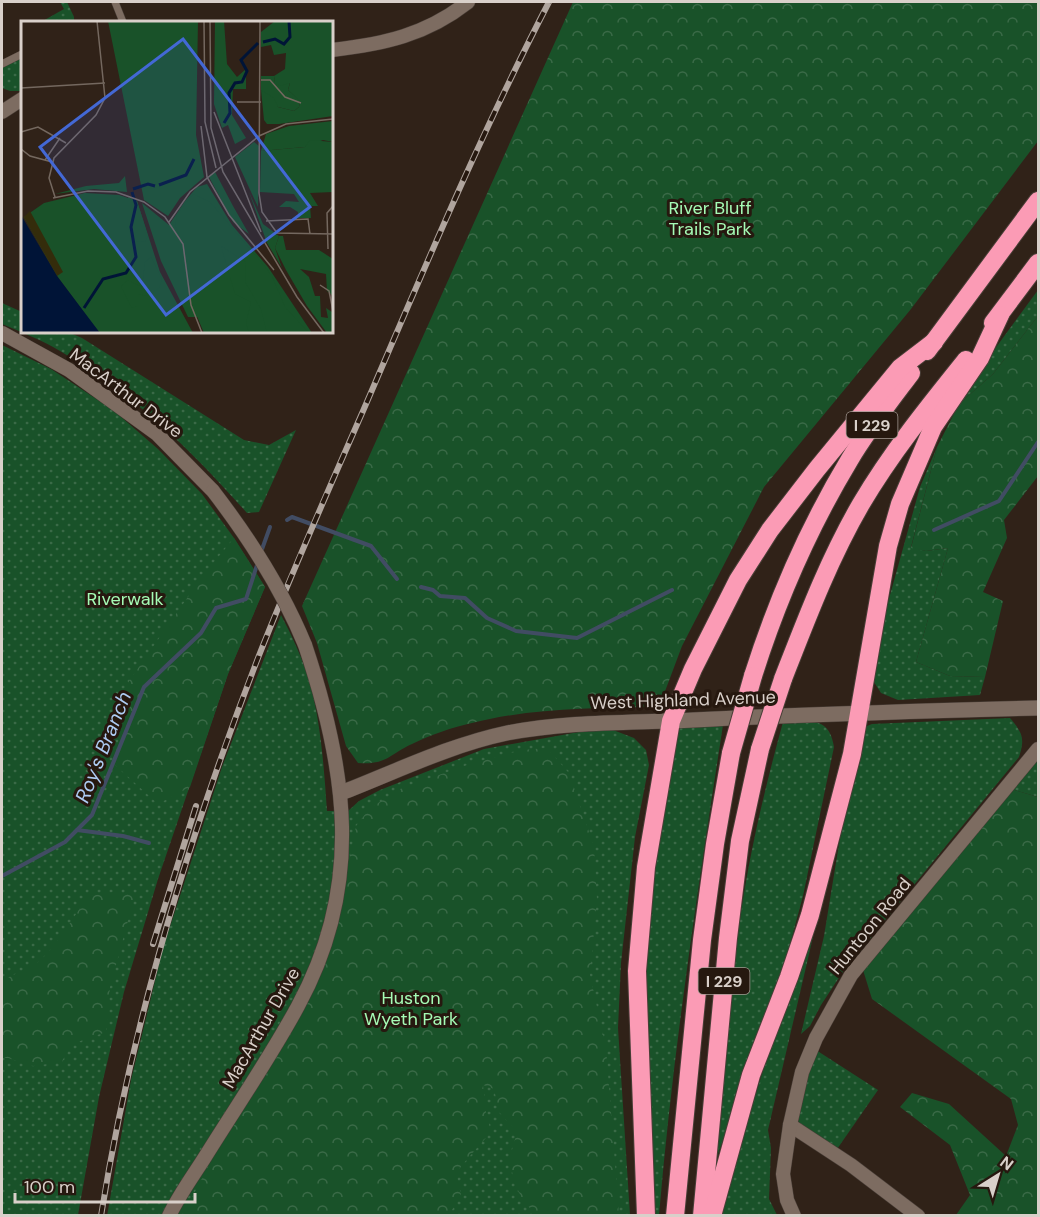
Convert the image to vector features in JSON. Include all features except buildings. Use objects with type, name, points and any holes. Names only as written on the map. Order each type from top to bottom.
[{"type":"highway","name":"I 229","points":[[675,1215],[702,940],[715,844],[731,753],[753,676],[781,597],[804,543],[850,458],[1038,201]]},
{"type":"highway","name":"I 229","points":[[702,1215],[729,927],[740,841],[760,749],[783,679],[812,606],[861,504],[910,432],[1038,264]]},
{"type":"highway","points":[[712,1215],[751,1075],[810,915],[852,754],[886,557],[900,504],[933,427],[980,358],[1000,315]]},
{"type":"highway","points":[[646,1215],[637,971],[646,867],[671,721],[693,669],[738,580],[770,530],[900,368],[934,342]]},
{"type":"street","points":[[333,50],[376,45],[407,35],[434,24],[468,2]]},
{"type":"street","points":[[3,107],[21,99]]},
{"type":"street","name":"MacArthur Drive","points":[[2,333],[69,370],[157,434],[213,491],[258,552],[292,614],[305,645],[337,758],[343,850],[333,917],[325,945],[299,1005],[169,1215]]},
{"type":"street","name":"West Highland Avenue","points":[[340,793],[475,741],[581,723],[860,712],[1038,708]]},
{"type":"street","name":"Huntoon Road","points":[[794,1215],[787,1200],[783,1174],[790,1125],[802,1072],[816,1038],[851,975],[1038,749]]},
{"type":"street","points":[[790,1125],[842,1159],[918,1215]]},
{"type":"lane","points":[[115,2],[123,21]]},
{"type":"lane","points":[[2,64],[21,54]]},
{"type":"green space","points":[[60,2],[67,2],[74,21],[43,21],[64,9]]},
{"type":"green space","name":"River Bluff Trails Park","points":[[573,2],[1038,2],[1038,141],[911,309],[764,487],[682,646],[664,694],[654,707],[562,710],[494,718],[434,734],[382,761],[358,763],[346,746],[317,643],[302,606]]},
{"type":"green space","points":[[21,58],[21,91],[2,88],[2,67]]},
{"type":"green space","points":[[1038,290],[1038,316],[993,374],[959,404],[975,376]]},
{"type":"green space","points":[[2,303],[21,312],[21,332],[2,324]]},
{"type":"green space","points":[[1038,316],[1038,476],[1004,520],[1007,538],[983,592],[1003,601],[985,677],[950,676],[916,662],[948,548],[926,551],[911,548],[937,447],[959,404],[993,374]]},
{"type":"green space","points":[[24,333],[70,333],[82,338],[244,440],[269,445],[296,430],[259,512],[247,513],[205,467],[137,404],[87,367]]},
{"type":"green space","name":"Riverwalk","points":[[2,345],[51,369],[113,410],[158,449],[202,494],[234,538],[265,587],[228,674],[158,879],[124,992],[99,1097],[78,1215],[2,1215]]},
{"type":"green space","points":[[937,447],[911,547],[926,551],[948,548],[916,662],[950,676],[985,677],[980,695],[898,700],[881,693],[872,679],[872,660],[920,487]]},
{"type":"green space","points":[[234,538],[265,587],[228,674],[190,787],[158,804],[114,764],[129,681],[204,574]]},
{"type":"green space","name":"Huston Wyeth Park","points":[[281,615],[301,656],[314,699],[322,746],[327,811],[348,811],[359,801],[380,790],[484,749],[590,730],[613,730],[634,738],[646,750],[649,765],[635,837],[621,963],[618,1028],[630,1215],[107,1216],[131,1080],[163,948],[222,767]]},
{"type":"green space","points":[[1010,718],[1022,736],[1019,757],[844,970],[810,1026],[801,1034],[824,936],[849,783],[862,728],[872,724]]},
{"type":"green space","points":[[809,721],[823,725],[828,730],[834,747],[803,896],[789,948],[716,1160],[731,996],[745,886],[783,722]]},
{"type":"green space","points":[[680,725],[723,725],[695,908],[659,1215],[647,1216],[634,1015],[668,740]]},
{"type":"green space","points":[[547,748],[568,772],[594,846],[597,899],[590,975],[606,1048],[619,1215],[538,1215],[523,1202],[513,1178],[510,1157],[517,1132],[499,1112],[494,1089],[483,1085],[491,1132],[456,1172],[461,1195],[449,1215],[182,1216],[215,1154],[291,1034],[319,973],[339,912],[356,826],[370,808],[402,788],[470,764],[522,750]]},
{"type":"green space","points":[[1038,755],[1038,797],[1011,789]]},
{"type":"green space","points":[[1011,789],[1038,797],[1038,1215],[956,1215],[970,1195],[950,1145],[900,1107],[912,1093],[949,1104],[1006,1156],[1018,1125],[1011,1099],[872,999],[863,970]]},
{"type":"green space","points":[[115,892],[135,895],[110,987],[106,1032],[72,1044],[62,1062],[33,1066],[2,1058],[2,984],[9,977],[33,966],[45,956],[88,896]]},
{"type":"green space","points":[[816,898],[813,937],[768,1130],[771,1148],[769,1199],[777,1215],[722,1216],[727,1188]]},
{"type":"green space","points":[[816,1050],[878,1090],[835,1152],[800,1128],[794,1115]]},
{"type":"waterway","name":"Roy's Branch","points":[[934,530],[999,501],[1038,442]]},
{"type":"waterway","name":"Roy's Branch","points":[[287,520],[292,517],[371,546],[397,579]]},
{"type":"waterway","name":"Roy's Branch","points":[[261,552],[270,527]]},
{"type":"waterway","name":"Roy's Branch","points":[[2,876],[65,842],[92,815],[144,687],[201,633],[216,608],[246,599],[258,562]]},
{"type":"waterway","name":"Roy's Branch","points":[[421,587],[433,590],[440,596],[465,598],[487,618],[516,631],[577,638],[672,590]]},
{"type":"waterway","points":[[77,830],[123,836],[149,843]]},
{"type":"railway","points":[[101,1216],[128,1074],[146,1003],[186,863],[233,725],[296,565],[430,256],[475,154],[549,2]]},
{"type":"railway","points":[[153,944],[196,806]]}]
